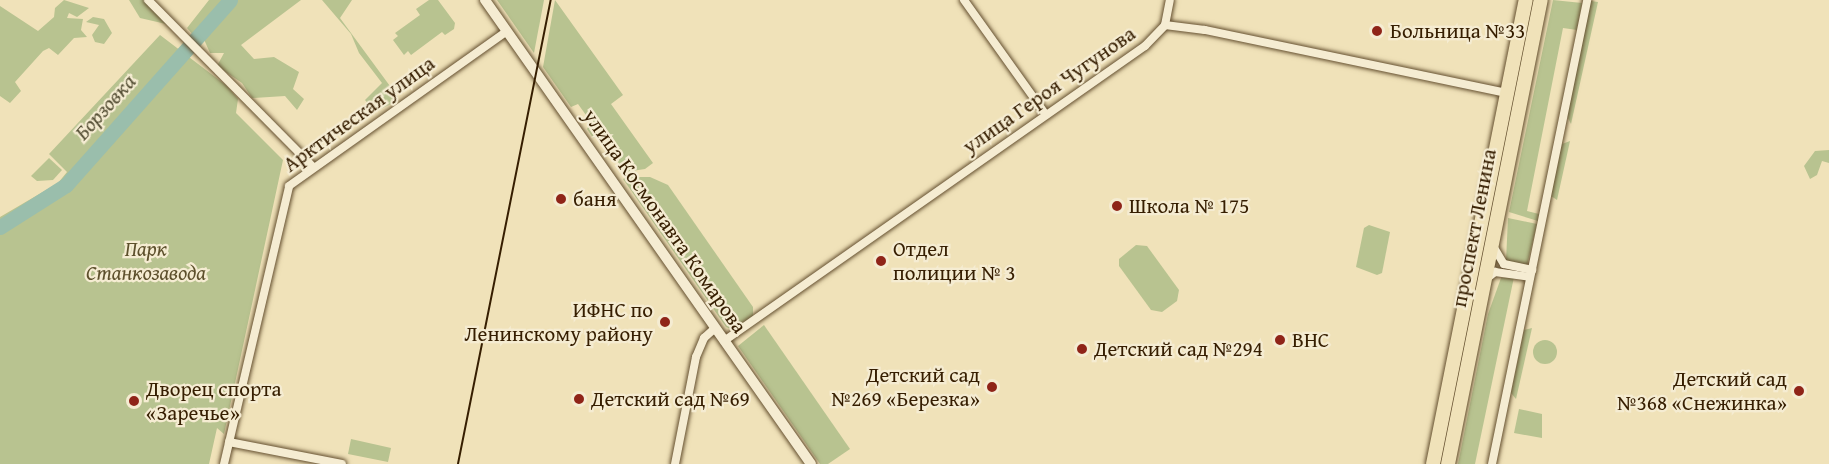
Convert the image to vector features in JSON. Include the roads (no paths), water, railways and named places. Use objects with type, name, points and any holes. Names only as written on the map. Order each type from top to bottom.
[{"type":"main road","name":"проспект Ленина","points":[[1432,464],[1526,0]]},
{"type":"main road","name":"проспект Ленина","points":[[1448,464],[1541,0]]},
{"type":"street","points":[[148,0],[312,166]]},
{"type":"street","name":"улица Космонавта Комарова","points":[[486,0],[811,464]]},
{"type":"street","points":[[964,0],[1046,115]]},
{"type":"street","points":[[1165,25],[1170,0]]},
{"type":"street","points":[[1492,464],[1587,0]]},
{"type":"street","name":"улица Героя Чугунова","points":[[724,341],[1145,46],[1165,25],[1205,30],[1507,93]]},
{"type":"street","name":"Арктическая улица","points":[[224,464],[285,194],[294,180],[507,31]]},
{"type":"street","points":[[1492,244],[1504,264],[1531,274]]},
{"type":"street","points":[[1485,280],[1495,272],[1531,274]]},
{"type":"street","points":[[675,464],[696,357],[704,338],[715,328]]},
{"type":"street","points":[[229,442],[342,464]]},
{"type":"waterway","name":"Борзовка","points":[[0,227],[66,185],[230,0]]},
{"type":"tram line","points":[[458,464],[551,0]]},
{"type":"place","name":"Больница №33","points":[[1377,31]]},
{"type":"place","name":"баня","points":[[561,199]]},
{"type":"place","name":"Школа № 175","points":[[1117,206]]},
{"type":"place","name":"Отдел полиции № 3","points":[[881,261]]},
{"type":"place","name":"ИФНС по Ленинскому району","points":[[665,322]]},
{"type":"place","name":"ВНС","points":[[1280,340]]},
{"type":"place","name":"Детский сад №294","points":[[1082,349]]},
{"type":"place","name":"Детский сад №269 «Березка»","points":[[992,387]]},
{"type":"place","name":"Детский сад №368 «Снежинка»","points":[[1799,391]]},
{"type":"place","name":"Детский сад №69","points":[[579,399]]},
{"type":"place","name":"Дворец спорта «Заречье»","points":[[134,401]]},
{"type":"park label","name":"Парк Станкозавода","points":[[146,261]]}]
